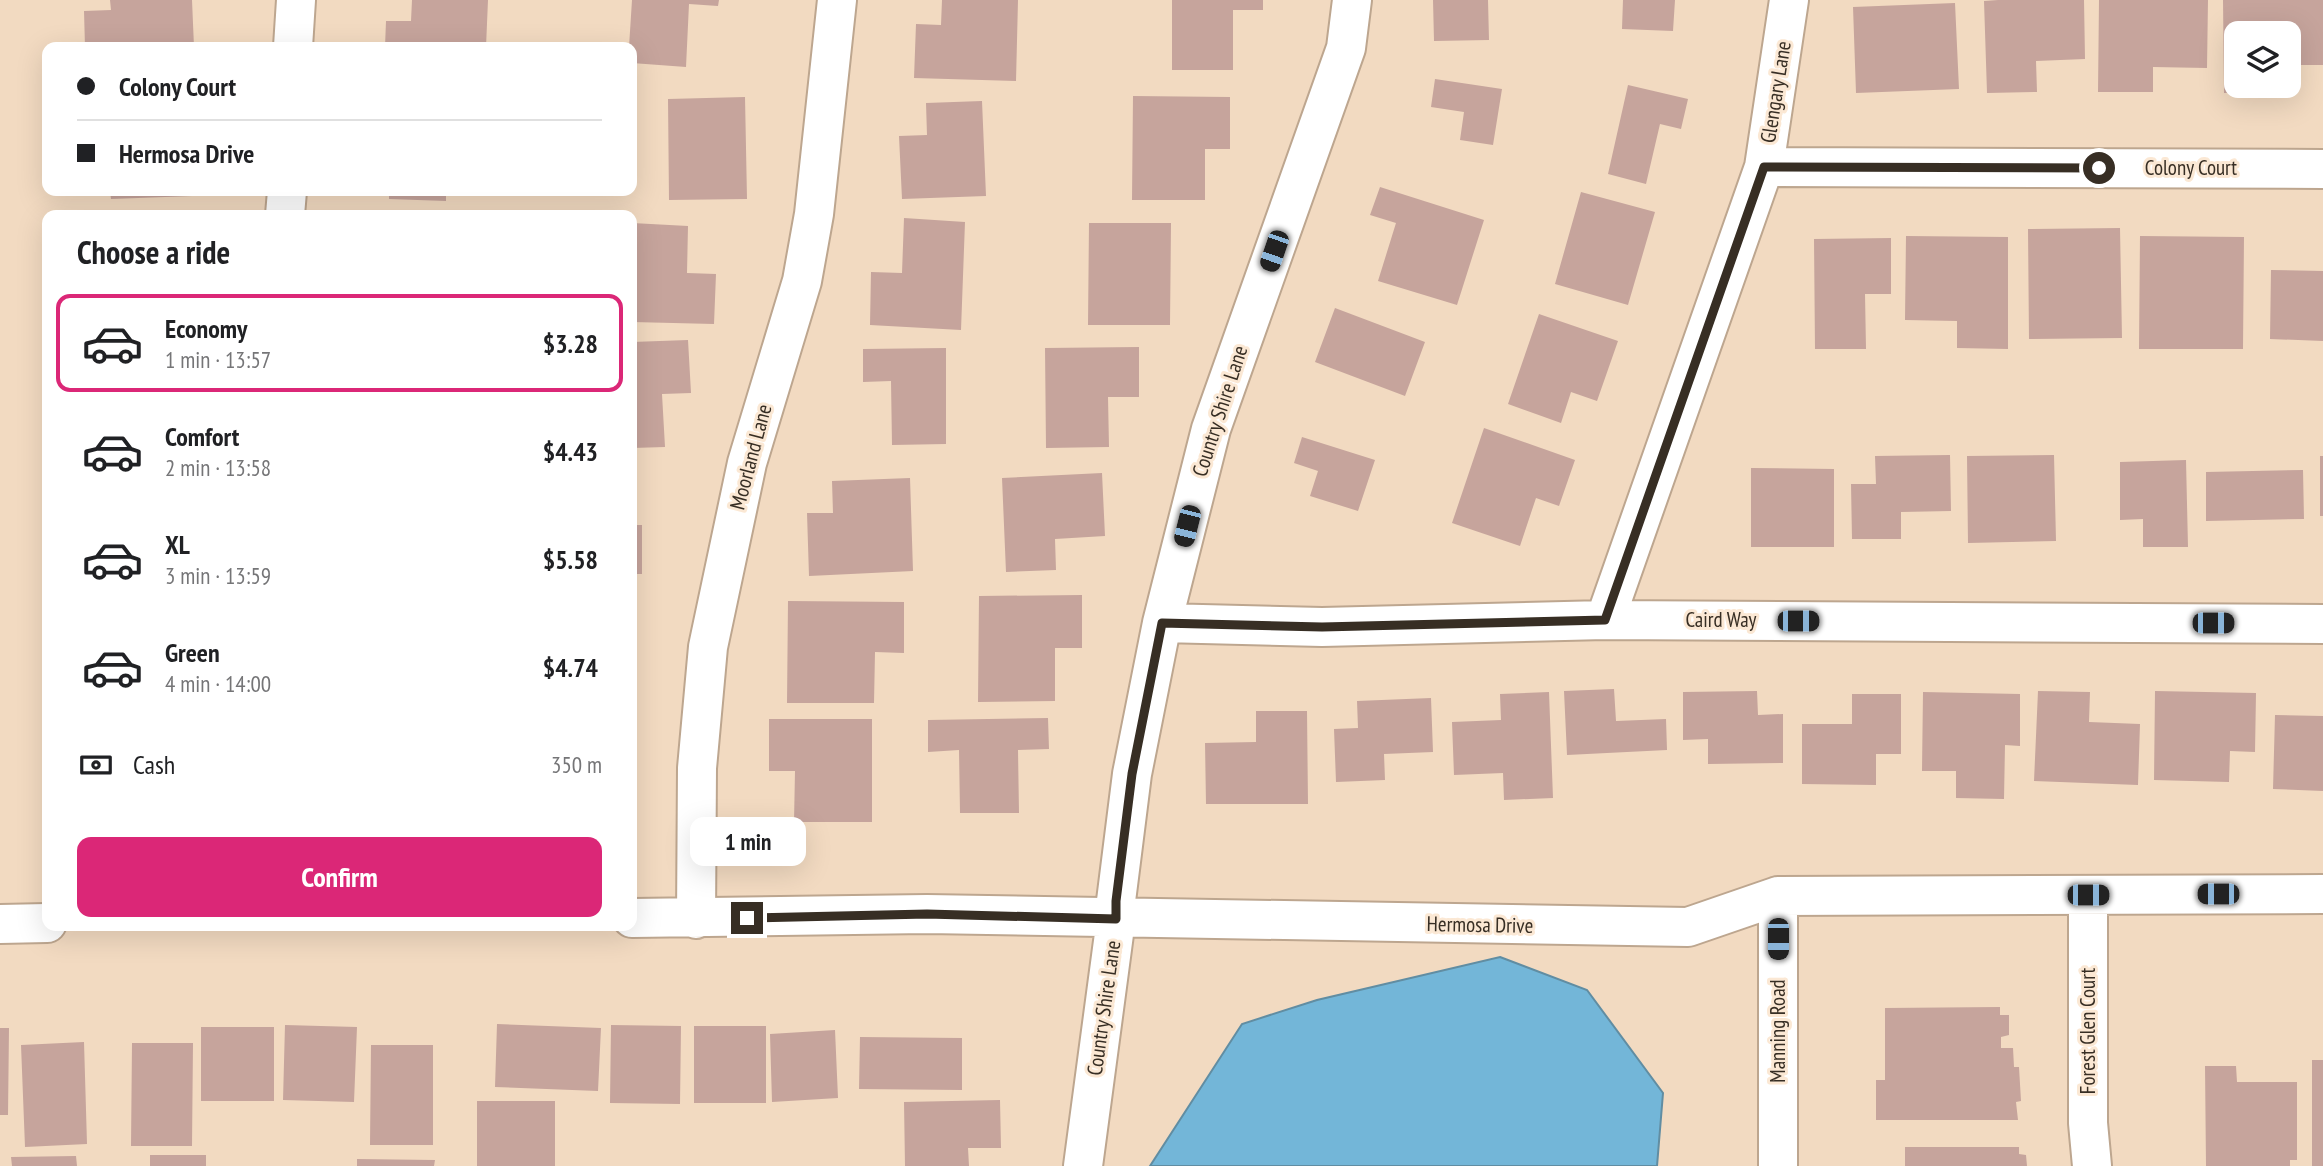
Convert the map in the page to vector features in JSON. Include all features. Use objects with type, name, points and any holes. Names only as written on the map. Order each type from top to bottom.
[{"type":"street","points":[[293,42],[296,0]]},
{"type":"street","name":"Moorland Lane","points":[[696,919],[696,768],[708,647],[747,463],[802,281],[814,214],[837,0]]},
{"type":"street","name":"Country Shire Lane","points":[[1083,1166],[1116,919],[1132,774],[1162,623],[1211,429],[1346,48],[1352,0]]},
{"type":"street","name":"Glengary Lane","points":[[1605,620],[1764,167],[1790,0]]},
{"type":"street","name":"Colony Court","points":[[1764,167],[2323,169]]},
{"type":"street","name":"Caird Way","points":[[1162,623],[1322,627],[1605,620],[2323,624]]},
{"type":"street","name":"Hermosa Drive","points":[[637,918],[927,914],[1688,927],[1778,896],[2323,894]]},
{"type":"street","name":"Forest Glen Court","points":[[2088,895],[2088,1123],[2092,1166]]},
{"type":"street","name":"Manning Road","points":[[1778,896],[1778,1166]]},
{"type":"street","points":[[0,924],[42,923]]},
{"type":"water","points":[[1500,957],[1587,990],[1663,1093],[1657,1166],[1150,1166],[1242,1024],[1317,1000]]},
{"type":"building","points":[[110,0],[192,0],[194,42],[85,42],[84,11],[111,10]]},
{"type":"building","points":[[412,0],[488,0],[486,42],[385,42],[386,21],[411,21]]},
{"type":"building","points":[[632,0],[719,0],[718,6],[689,4],[686,67],[637,63],[637,42],[629,42]]},
{"type":"building","points":[[942,0],[1018,0],[1016,81],[914,78],[916,24],[941,25]]},
{"type":"building","points":[[1172,0],[1263,0],[1263,10],[1233,10],[1233,70],[1172,70]]},
{"type":"building","points":[[1433,0],[1488,0],[1489,40],[1434,41]]},
{"type":"building","points":[[1623,0],[1675,0],[1673,31],[1622,29]]},
{"type":"building","points":[[2084,0],[2085,59],[2036,61],[2037,92],[1987,93],[1984,1]]},
{"type":"building","points":[[2099,0],[2208,0],[2207,68],[2153,67],[2153,92],[2098,92]]},
{"type":"building","points":[[2223,0],[2323,0],[2323,65],[2301,65],[2301,21],[2224,21],[2224,93]]},
{"type":"building","points":[[1955,3],[1959,89],[1856,93],[1853,7]]},
{"type":"building","points":[[1435,79],[1502,89],[1493,145],[1460,140],[1464,112],[1431,107]]},
{"type":"building","points":[[1628,85],[1688,99],[1681,129],[1660,124],[1646,184],[1608,174]]},
{"type":"building","points":[[1133,96],[1230,97],[1230,149],[1205,149],[1205,200],[1132,200]]},
{"type":"building","points":[[745,97],[747,199],[669,200],[668,99]]},
{"type":"building","points":[[982,101],[986,196],[902,199],[899,136],[927,135],[926,103]]},
{"type":"building","points":[[1380,187],[1484,220],[1457,305],[1378,281],[1396,223],[1370,215]]},
{"type":"building","points":[[1581,192],[1655,212],[1628,305],[1555,284]]},
{"type":"building","points":[[111,196],[192,196],[111,199]]},
{"type":"building","points":[[389,196],[446,196],[446,201],[389,199]]},
{"type":"building","points":[[904,218],[965,222],[961,330],[870,325],[871,272],[902,273]]},
{"type":"building","points":[[637,223],[688,226],[687,273],[716,274],[714,324],[637,322]]},
{"type":"building","points":[[1089,223],[1171,223],[1170,325],[1088,325]]},
{"type":"building","points":[[2120,228],[2122,338],[2029,339],[2028,229]]},
{"type":"building","points":[[1906,236],[2008,237],[2008,349],[1957,348],[1957,321],[1905,320]]},
{"type":"building","points":[[2140,236],[2244,237],[2243,349],[2139,349]]},
{"type":"building","points":[[1891,238],[1891,294],[1865,294],[1866,349],[1815,349],[1814,239]]},
{"type":"building","points":[[2271,270],[2323,271],[2323,341],[2270,339]]},
{"type":"building","points":[[1335,308],[1425,342],[1405,396],[1315,362]]},
{"type":"building","points":[[1539,314],[1618,341],[1597,401],[1571,392],[1561,423],[1508,404]]},
{"type":"building","points":[[688,340],[691,393],[662,394],[665,447],[637,448],[637,342]]},
{"type":"building","points":[[1139,347],[1139,397],[1108,397],[1109,447],[1046,448],[1045,348]]},
{"type":"building","points":[[946,348],[946,444],[892,445],[891,381],[863,382],[863,349]]},
{"type":"building","points":[[1484,428],[1575,460],[1559,506],[1536,498],[1520,546],[1452,523]]},
{"type":"building","points":[[1302,437],[1375,460],[1358,511],[1310,496],[1318,471],[1294,463]]},
{"type":"building","points":[[1950,455],[1951,511],[1901,512],[1901,539],[1852,539],[1851,484],[1876,484],[1875,456]]},
{"type":"building","points":[[2054,455],[2056,541],[1968,543],[1967,456]]},
{"type":"building","points":[[2320,456],[2323,456],[2323,516],[2320,516]]},
{"type":"building","points":[[2186,460],[2188,547],[2143,547],[2143,519],[2120,520],[2120,462]]},
{"type":"building","points":[[1751,468],[1834,469],[1834,547],[1751,547]]},
{"type":"building","points":[[2303,470],[2304,519],[2206,521],[2206,472]]},
{"type":"building","points":[[1102,473],[1105,536],[1055,539],[1056,570],[1006,572],[1002,478]]},
{"type":"building","points":[[910,478],[913,571],[809,576],[807,513],[833,513],[832,481]]},
{"type":"building","points":[[637,525],[642,525],[642,574],[637,574]]},
{"type":"building","points":[[1082,595],[1082,648],[1055,648],[1055,701],[978,702],[979,596]]},
{"type":"building","points":[[788,601],[904,602],[904,653],[875,652],[874,703],[787,703]]},
{"type":"building","points":[[1614,689],[1616,721],[1666,719],[1667,750],[1567,755],[1564,691]]},
{"type":"building","points":[[1757,691],[1758,715],[1783,714],[1783,763],[1708,764],[1708,739],[1683,740],[1683,692]]},
{"type":"building","points":[[2038,691],[2090,692],[2089,722],[2140,724],[2138,785],[2034,781]]},
{"type":"building","points":[[2155,691],[2256,693],[2255,752],[2230,751],[2229,782],[2154,780]]},
{"type":"building","points":[[1549,692],[1553,798],[1504,800],[1503,773],[1454,775],[1452,722],[1501,720],[1500,694]]},
{"type":"building","points":[[1923,692],[2020,694],[2020,746],[2005,745],[2004,799],[1956,798],[1956,771],[1922,771]]},
{"type":"building","points":[[1852,694],[1901,694],[1901,754],[1876,754],[1876,785],[1802,784],[1802,724],[1852,724]]},
{"type":"building","points":[[1431,698],[1433,752],[1384,754],[1385,780],[1336,782],[1334,729],[1358,728],[1357,701]]},
{"type":"building","points":[[1256,711],[1307,711],[1308,804],[1206,804],[1205,743],[1256,742]]},
{"type":"building","points":[[2275,715],[2323,716],[2323,791],[2273,789]]},
{"type":"building","points":[[1048,718],[1049,749],[1018,750],[1019,813],[960,813],[959,750],[928,752],[928,720]]},
{"type":"building","points":[[769,719],[872,719],[872,822],[794,822],[795,771],[769,771]]},
{"type":"building","points":[[2000,1007],[2000,1015],[2009,1015],[2009,1035],[2001,1037],[2001,1048],[2013,1048],[2014,1067],[2019,1067],[2021,1101],[2016,1102],[2018,1120],[1876,1120],[1876,1080],[1885,1080],[1885,1008]]},
{"type":"building","points":[[497,1024],[601,1028],[598,1091],[495,1087]]},
{"type":"building","points":[[285,1025],[357,1027],[354,1102],[283,1100]]},
{"type":"building","points":[[611,1025],[681,1026],[680,1104],[610,1103]]},
{"type":"building","points":[[694,1026],[766,1026],[766,1103],[694,1103]]},
{"type":"building","points":[[201,1027],[274,1027],[274,1101],[201,1101]]},
{"type":"building","points":[[0,1028],[9,1028],[8,1115],[0,1115]]},
{"type":"building","points":[[835,1030],[838,1098],[772,1102],[770,1034]]},
{"type":"building","points":[[860,1037],[962,1038],[962,1090],[859,1089]]},
{"type":"building","points":[[84,1042],[87,1144],[25,1147],[21,1045]]},
{"type":"building","points":[[132,1043],[193,1043],[192,1146],[131,1146]]},
{"type":"building","points":[[371,1045],[433,1045],[433,1145],[370,1145]]},
{"type":"building","points":[[2312,1060],[2323,1060],[2323,1166],[2312,1166]]},
{"type":"building","points":[[2205,1066],[2236,1066],[2237,1082],[2297,1082],[2297,1160],[2290,1160],[2290,1166],[2206,1166]]},
{"type":"building","points":[[1000,1100],[1001,1148],[968,1148],[969,1166],[905,1166],[904,1102]]},
{"type":"building","points":[[477,1101],[555,1101],[555,1166],[477,1166]]},
{"type":"building","points":[[1905,1147],[2019,1147],[2019,1154],[2026,1155],[2027,1166],[1905,1166]]},
{"type":"building","points":[[150,1155],[206,1155],[206,1166],[150,1166]]},
{"type":"building","points":[[76,1156],[77,1166],[12,1166],[11,1157]]},
{"type":"building","points":[[357,1159],[435,1160],[434,1166],[357,1166]]},
{"type":"route","points":[[747,918],[927,914],[1116,919],[1132,774],[1162,623],[1322,627],[1605,620],[1764,167],[2099,168]]}]
